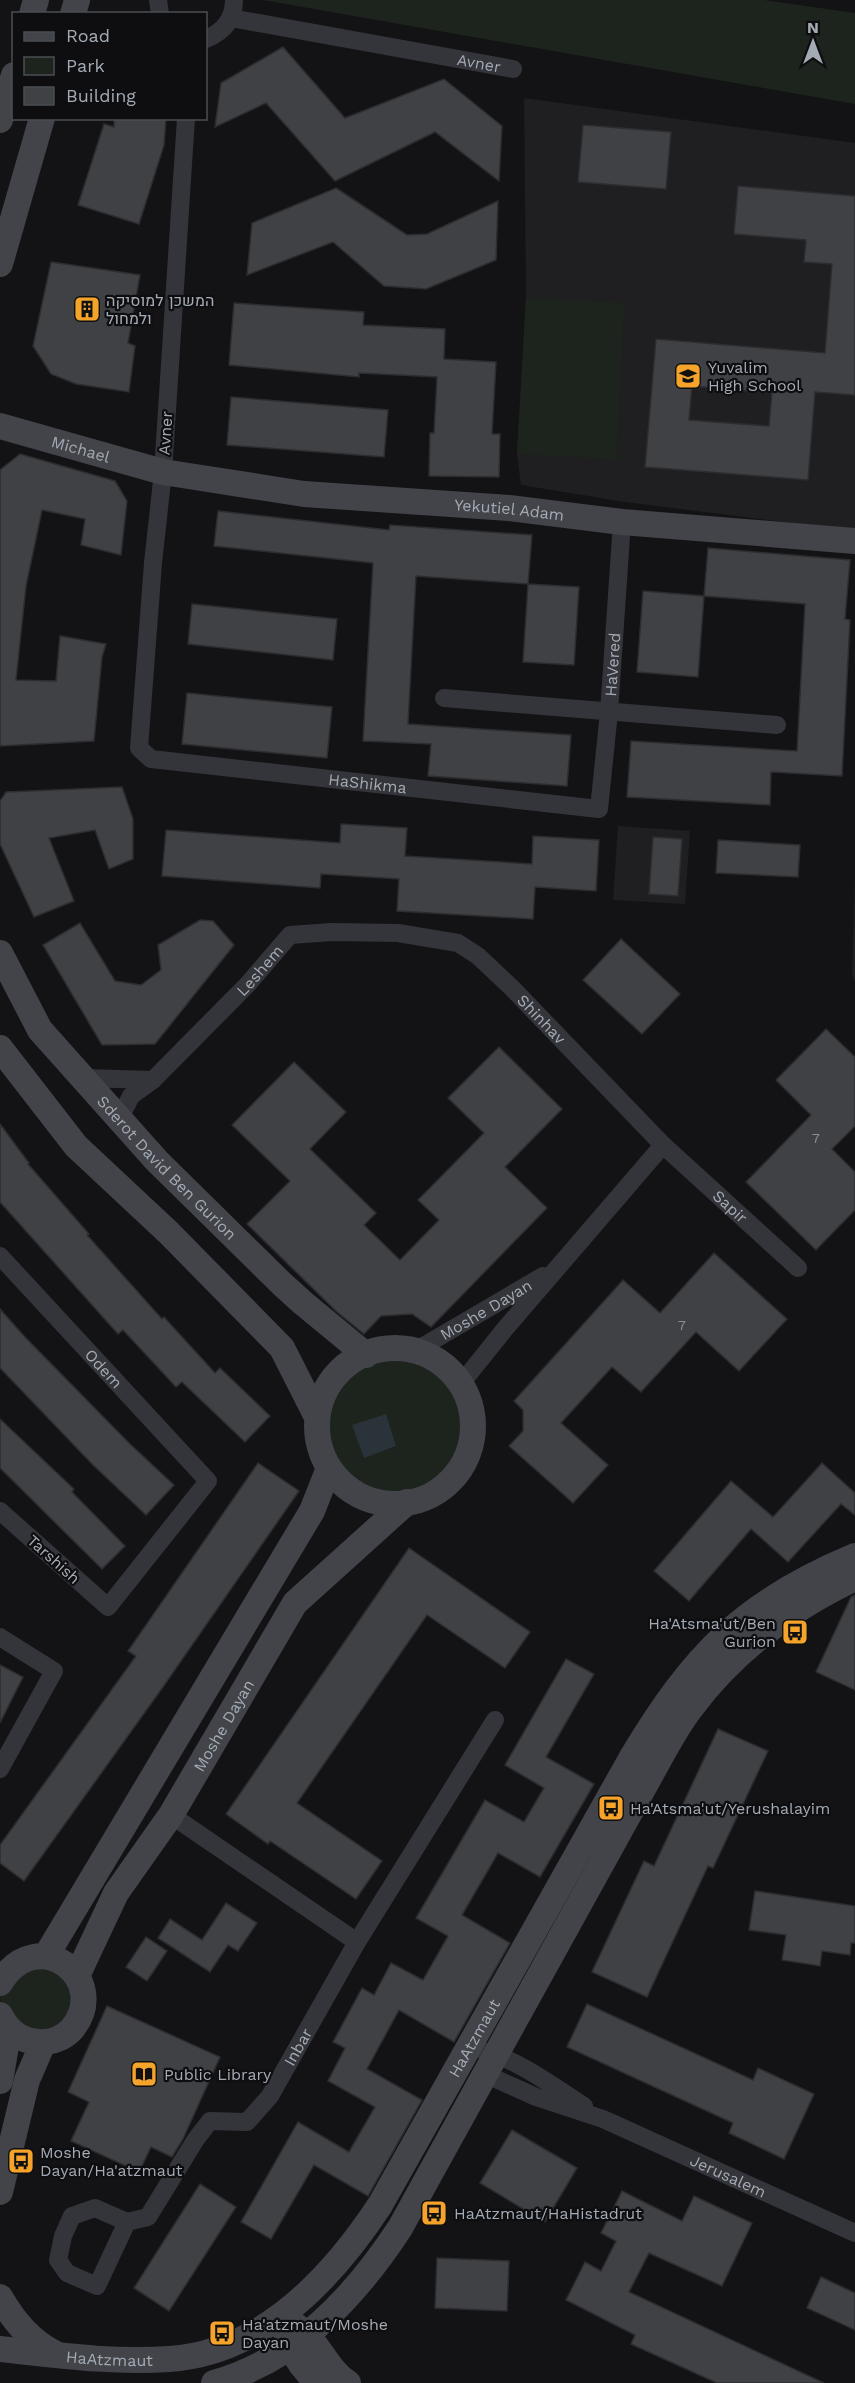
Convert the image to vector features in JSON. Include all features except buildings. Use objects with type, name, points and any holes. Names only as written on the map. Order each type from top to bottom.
[{"type":"street","points":[[207,39],[225,28],[233,9]]},
{"type":"street","name":"Avner","points":[[233,9],[513,69]]},
{"type":"street","points":[[0,120],[12,81]]},
{"type":"street","points":[[0,264],[41,120]]},
{"type":"street","name":"Avner","points":[[139,748],[153,563],[163,472],[186,120]]},
{"type":"street","name":"Michael","points":[[0,426],[163,472]]},
{"type":"street","name":"Yekutiel Adam","points":[[163,472],[304,494],[509,508],[622,522],[855,541]]},
{"type":"street","name":"HaVered","points":[[599,809],[609,711],[622,522]]},
{"type":"street","points":[[444,698],[777,725]]},
{"type":"street","name":"HaShikma","points":[[139,748],[151,759],[599,809]]},
{"type":"street","name":"Leshem","points":[[119,1120],[131,1096],[153,1080],[248,984],[290,935],[332,932],[398,933]]},
{"type":"street","name":"Shinhav","points":[[398,933],[458,943],[478,957],[512,988],[663,1145]]},
{"type":"street","name":"Sderot David Ben Gurion","points":[[0,953],[40,1030],[119,1120],[157,1161],[289,1290],[366,1355]]},
{"type":"street","points":[[0,1048],[76,1146],[169,1233],[282,1348],[317,1417]]},
{"type":"street","points":[[83,1078],[153,1080]]},
{"type":"street","name":"Moshe Dayan","points":[[460,1385],[557,1267],[663,1145]]},
{"type":"street","name":"Sapir","points":[[663,1145],[798,1268]]},
{"type":"street","name":"Odem","points":[[0,1256],[207,1481],[108,1607]]},
{"type":"street","name":"Moshe Dayan","points":[[415,1352],[557,1267]]},
{"type":"street","points":[[385,1349],[415,1352],[434,1359],[454,1375],[467,1396],[473,1420],[471,1445],[461,1469],[444,1487],[421,1500],[395,1504],[369,1500],[346,1487],[329,1468],[319,1443],[317,1417],[325,1392],[340,1371],[366,1355],[385,1349]]},
{"type":"street","name":"Moshe Dayan","points":[[46,1956],[312,1511],[329,1468]]},
{"type":"street","name":"Moshe Dayan","points":[[77,1976],[116,1893],[171,1815],[295,1604],[407,1503]]},
{"type":"street","name":"Tarshish","points":[[0,1511],[108,1607]]},
{"type":"street","name":"HaAtzmaut","points":[[0,2349],[125,2360],[171,2359],[204,2354],[235,2342],[281,2315],[301,2300],[331,2271],[380,2205],[632,1756],[670,1696],[711,1646],[750,1612],[789,1587],[855,1556]]},
{"type":"street","name":"HaAtzmaut","points":[[214,2383],[254,2368],[300,2341],[352,2294],[400,2228],[655,1767],[689,1710],[716,1676],[758,1638],[792,1613],[855,1578]]},
{"type":"street","points":[[0,1637],[54,1671],[0,1768]]},
{"type":"street","name":"Inbar","points":[[127,2222],[148,2217],[196,2139],[210,2121],[247,2122],[270,2096],[357,1942],[495,1720]]},
{"type":"street","points":[[171,1815],[357,1942]]},
{"type":"street","points":[[3,1972],[32,1956],[46,1956],[60,1960],[71,1969],[77,1976],[84,1994],[83,2008],[78,2021],[63,2036],[43,2043],[28,2041],[15,2035],[5,2022]]},
{"type":"street","points":[[0,2081],[5,2022]]},
{"type":"street","points":[[0,2192],[27,2080],[43,2043]]},
{"type":"street","name":"Jerusalem","points":[[465,2050],[491,2064],[536,2097],[603,2119],[855,2233]]},
{"type":"street","points":[[0,2297],[24,2331],[43,2348],[57,2354]]},
{"type":"street","points":[[281,2315],[300,2341],[348,2383]]},
{"type":"street","points":[[300,2341],[310,2376],[319,2383]]},
{"type":"shaded area","name":"Yuvalim High School","points":[[524,98],[855,143],[855,531],[625,502],[521,485],[517,454],[526,298]]},
{"type":"shaded area","points":[[618,826],[690,831],[685,904],[613,900]]},
{"type":"shaded area","points":[[855,877],[855,981],[852,976]]},
{"type":"shaded area","points":[[386,1414],[396,1446],[364,1458],[352,1425]]},
{"type":"green space","points":[[263,0],[764,0],[855,13],[855,104]]},
{"type":"green space","points":[[526,298],[624,303],[616,459],[517,454]]},
{"type":"green space","points":[[395,1353],[423,1358],[436,1365],[447,1375],[457,1386],[464,1399],[469,1427],[464,1455],[457,1468],[447,1479],[436,1489],[423,1496],[395,1501],[367,1496],[354,1489],[343,1479],[333,1468],[326,1455],[321,1427],[326,1399],[333,1386],[343,1375],[354,1365],[367,1358]]},
{"type":"green space","points":[[57,1963],[81,2002],[45,2039],[1,2010],[0,1995],[7,1976]]},
{"type":"place","name":"המשכן למוסיקה ולמחול","points":[[87,309]]},
{"type":"place","name":"Yuvalim High School","points":[[688,376]]},
{"type":"place","name":"Ha'Atsma'ut/Ben Gurion","points":[[795,1632]]},
{"type":"place","name":"Ha'Atsma'ut/Yerushalayim","points":[[611,1808]]},
{"type":"place","name":"Public Library","points":[[144,2074]]},
{"type":"place","name":"Moshe Dayan/Ha'atzmaut","points":[[21,2161]]},
{"type":"place","name":"HaAtzmaut/HaHistadrut","points":[[434,2213]]},
{"type":"place","name":"Ha'atzmaut/Moshe Dayan","points":[[222,2333]]}]
